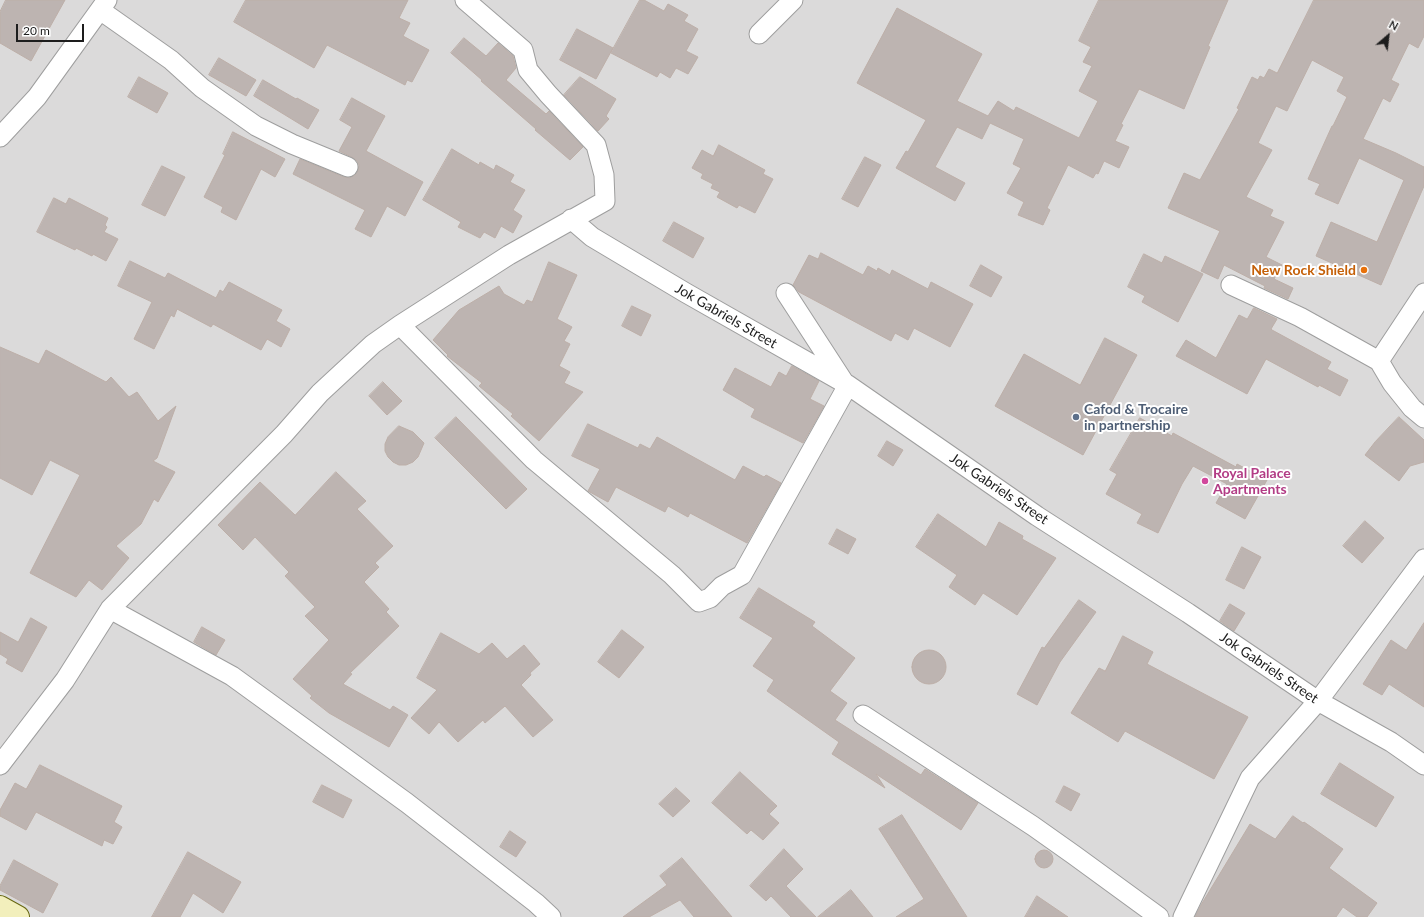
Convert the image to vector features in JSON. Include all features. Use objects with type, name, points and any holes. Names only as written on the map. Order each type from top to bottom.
[{"type":"main road","points":[[0,907],[18,917]]},
{"type":"street","points":[[0,765],[64,680],[110,609],[284,434],[320,393],[373,344],[400,325],[509,255],[605,201],[604,175],[596,145],[548,94],[528,70],[523,50],[465,0]]},
{"type":"street","points":[[759,34],[793,0]]},
{"type":"street","points":[[0,137],[37,97],[104,5],[171,60],[202,88],[256,126],[292,144],[348,167]]},
{"type":"street","name":"Jok Gabriels Street","points":[[571,219],[592,237],[686,293],[848,385],[1037,516],[1188,613],[1318,701],[1391,742],[1424,764]]},
{"type":"street","points":[[1231,285],[1300,317],[1379,362],[1392,383],[1412,408],[1424,418]]},
{"type":"street","points":[[400,325],[534,460],[672,575],[699,602],[710,598],[722,586],[742,575],[847,387],[786,292]]},
{"type":"street","points":[[1379,362],[1424,293]]},
{"type":"street","points":[[1183,917],[1250,778],[1318,701],[1424,559]]},
{"type":"street","points":[[110,609],[232,676],[407,803],[536,903],[551,917]]},
{"type":"street","points":[[862,715],[1074,854],[1158,917]]},
{"type":"shaded area","points":[[0,0],[1424,0],[1424,917],[0,917]]},
{"type":"building","points":[[6,0],[65,0],[31,61],[0,43],[0,12]]},
{"type":"building","points":[[246,0],[408,0],[399,18],[410,23],[403,36],[429,50],[412,82],[407,80],[405,85],[327,45],[314,68],[234,22]]},
{"type":"building","points":[[640,0],[644,0],[664,11],[668,4],[688,15],[684,21],[698,29],[686,51],[698,57],[688,74],[676,68],[670,78],[660,72],[657,77],[611,53]]},
{"type":"building","points":[[1099,0],[1228,0],[1208,46],[1210,47],[1184,109],[1139,89],[1121,124],[1123,125],[1115,141],[1129,147],[1119,168],[1104,161],[1098,174],[1096,173],[1093,178],[1068,165],[1047,208],[1050,210],[1043,225],[1018,215],[1024,202],[1007,193],[1021,168],[1013,164],[1024,139],[990,123],[982,139],[957,127],[935,167],[965,183],[955,201],[896,168],[906,151],[908,152],[926,120],[857,83],[897,8],[982,54],[957,101],[988,116],[998,101],[1014,111],[1016,107],[1079,138],[1098,101],[1079,91],[1092,66],[1083,62],[1091,47],[1079,41]]},
{"type":"building","points":[[1314,0],[1424,0],[1424,36],[1418,48],[1409,43],[1391,80],[1399,84],[1390,102],[1383,98],[1363,139],[1424,167],[1424,186],[1381,285],[1316,256],[1331,222],[1377,242],[1404,180],[1359,158],[1338,204],[1315,194],[1320,184],[1308,179],[1347,97],[1337,91],[1344,77],[1312,60],[1287,111],[1276,106],[1258,143],[1272,150],[1246,197],[1273,210],[1270,216],[1284,222],[1266,257],[1282,265],[1274,279],[1293,288],[1288,299],[1264,288],[1265,286],[1224,265],[1218,279],[1201,271],[1220,231],[1168,208],[1184,173],[1200,180],[1239,109],[1237,108],[1252,77],[1258,80],[1260,76],[1264,78],[1269,69],[1277,73]]},
{"type":"building","points":[[577,29],[613,48],[596,79],[560,60]]},
{"type":"building","points":[[464,38],[486,56],[498,43],[513,56],[516,68],[506,80],[546,114],[549,111],[583,147],[570,160],[451,53]]},
{"type":"building","points":[[219,58],[256,80],[246,96],[209,75]]},
{"type":"building","points":[[139,77],[168,93],[157,113],[128,97]]},
{"type":"building","points":[[580,77],[616,99],[606,116],[609,119],[598,131],[564,95]]},
{"type":"building","points":[[263,80],[319,110],[308,129],[254,96]]},
{"type":"building","points":[[352,98],[385,116],[366,151],[423,182],[405,216],[387,206],[371,237],[355,229],[365,210],[293,174],[300,159],[344,177],[350,178],[355,175],[358,171],[359,165],[357,161],[339,151],[352,127],[340,120]]},
{"type":"building","points":[[233,132],[285,159],[275,177],[261,169],[236,220],[221,212],[223,207],[204,197],[225,155],[223,154]]},
{"type":"building","points":[[719,145],[765,170],[763,174],[773,179],[755,213],[739,205],[737,208],[717,197],[720,192],[711,188],[713,184],[701,178],[703,174],[692,168],[702,150],[713,156]]},
{"type":"building","points":[[452,149],[479,165],[480,162],[494,170],[496,165],[514,175],[510,182],[525,190],[513,210],[522,216],[513,233],[501,226],[495,238],[484,232],[480,238],[458,227],[461,222],[423,200]]},
{"type":"building","points":[[865,157],[881,165],[858,207],[842,199]]},
{"type":"building","points":[[162,166],[185,177],[165,216],[142,205]]},
{"type":"building","points":[[54,198],[66,204],[69,198],[108,218],[105,225],[107,227],[104,232],[118,239],[106,261],[93,254],[92,256],[76,248],[75,250],[37,232]]},
{"type":"building","points":[[674,222],[704,238],[693,258],[663,241]]},
{"type":"building","points":[[821,253],[863,275],[868,266],[877,271],[878,268],[890,275],[892,270],[928,289],[931,282],[973,304],[950,347],[914,328],[908,340],[895,333],[891,341],[799,292],[793,285],[809,255],[818,259]]},
{"type":"building","points":[[1144,254],[1162,263],[1165,256],[1203,274],[1178,322],[1142,302],[1145,296],[1128,287]]},
{"type":"building","points":[[130,261],[165,278],[168,273],[216,298],[220,290],[223,292],[229,282],[282,310],[276,321],[290,329],[281,347],[267,339],[261,350],[213,324],[211,327],[177,309],[174,317],[171,315],[154,349],[134,339],[152,302],[118,286]]},
{"type":"building","points":[[549,262],[577,275],[557,319],[572,327],[564,341],[570,344],[559,366],[570,372],[564,383],[583,392],[539,441],[511,416],[513,414],[479,386],[482,383],[447,356],[448,355],[433,340],[459,310],[499,286],[504,294],[524,305],[527,300],[532,302]]},
{"type":"building","points":[[981,265],[1002,277],[991,297],[970,286]]},
{"type":"building","points":[[632,306],[651,315],[641,336],[622,326]]},
{"type":"building","points":[[1254,308],[1277,319],[1271,329],[1272,330],[1331,362],[1327,369],[1348,380],[1340,396],[1319,385],[1318,387],[1266,359],[1247,394],[1176,356],[1186,340],[1216,358],[1239,315],[1247,319]]},
{"type":"building","name":"Cafod & Trocaire in partnership","points":[[1105,338],[1137,355],[1083,455],[995,406],[1024,354],[1080,385]]},
{"type":"building","points":[[0,347],[39,364],[46,350],[106,382],[111,377],[129,397],[137,392],[158,421],[176,406],[157,458],[153,461],[175,472],[158,502],[154,499],[141,524],[116,546],[129,558],[102,590],[89,580],[76,597],[30,573],[80,475],[50,460],[32,495],[0,478]]},
{"type":"building","points":[[792,366],[819,381],[810,399],[824,406],[803,443],[751,417],[755,409],[723,390],[735,368],[771,387],[779,372],[786,376]]},
{"type":"building","points":[[383,382],[402,401],[387,415],[369,396]]},
{"type":"building","points":[[456,417],[527,489],[506,509],[435,438]]},
{"type":"building","points":[[1399,417],[1424,440],[1424,462],[1410,466],[1399,481],[1365,455],[1375,442]]},
{"type":"building","points":[[1140,418],[1172,436],[1173,433],[1236,467],[1237,464],[1267,480],[1245,519],[1216,503],[1227,484],[1193,466],[1182,484],[1158,533],[1137,523],[1142,514],[1106,494],[1117,474],[1110,470]]},
{"type":"building","points":[[588,424],[638,448],[640,444],[650,449],[657,437],[735,480],[743,466],[764,477],[766,475],[781,483],[747,543],[690,513],[688,517],[668,506],[665,512],[616,487],[608,502],[588,491],[600,469],[572,456]]},
{"type":"building","points":[[399,426],[413,432],[424,443],[418,457],[413,462],[406,465],[399,465],[393,462],[385,451],[385,444],[388,437]]},
{"type":"building","points":[[887,441],[903,450],[893,466],[878,456]]},
{"type":"building","points":[[336,472],[366,501],[357,509],[393,546],[375,563],[379,567],[364,582],[389,609],[386,612],[399,626],[350,673],[352,674],[343,684],[390,710],[393,706],[408,715],[389,747],[329,713],[310,698],[312,696],[293,679],[329,640],[305,616],[315,607],[285,576],[289,572],[255,537],[243,550],[218,525],[260,482],[295,515]]},
{"type":"building","points":[[938,514],[986,547],[999,522],[1023,536],[1022,539],[1056,558],[1017,615],[983,593],[975,605],[949,587],[957,575],[916,547]]},
{"type":"building","points":[[1365,521],[1384,538],[1362,563],[1343,546]]},
{"type":"building","points":[[837,529],[856,539],[848,554],[829,544]]},
{"type":"building","points":[[1242,547],[1261,557],[1244,589],[1226,580]]},
{"type":"building","points":[[759,588],[815,622],[812,626],[855,658],[830,691],[847,703],[835,720],[921,775],[925,769],[978,803],[961,830],[876,774],[885,788],[832,754],[839,742],[767,691],[774,680],[753,666],[773,638],[740,618]]},
{"type":"building","points":[[1079,600],[1096,612],[1060,662],[1037,705],[1017,694],[1042,647],[1044,648]]},
{"type":"building","points":[[1230,604],[1245,613],[1234,631],[1220,621]]},
{"type":"building","points":[[31,618],[47,627],[22,672],[6,663],[8,659],[0,654],[0,632],[18,642]]},
{"type":"building","points":[[1424,623],[1424,707],[1389,684],[1382,695],[1363,684],[1391,640],[1406,650]]},
{"type":"building","points":[[202,627],[225,640],[216,655],[194,642]]},
{"type":"building","points":[[622,630],[644,647],[619,678],[598,662]]},
{"type":"building","points":[[441,633],[479,654],[492,643],[507,659],[524,645],[540,664],[530,673],[531,675],[521,685],[553,720],[533,737],[505,706],[485,723],[483,720],[458,742],[439,722],[429,734],[411,718],[437,690],[417,678]]},
{"type":"building","points":[[1123,636],[1153,652],[1147,664],[1248,717],[1214,779],[1125,731],[1118,742],[1071,713],[1099,668],[1105,671]]},
{"type":"building","points":[[926,650],[932,650],[936,651],[943,657],[946,667],[945,674],[939,681],[932,684],[926,684],[922,683],[915,677],[912,670],[912,664],[913,660],[919,653]]},
{"type":"building","points":[[1340,763],[1394,797],[1376,827],[1321,794]]},
{"type":"building","points":[[40,765],[122,806],[114,822],[122,827],[113,844],[104,840],[102,846],[36,812],[26,830],[0,816],[0,810],[15,783],[26,789]]},
{"type":"building","points":[[740,772],[777,806],[769,814],[779,823],[763,840],[751,830],[747,834],[712,803]]},
{"type":"building","points":[[322,785],[352,800],[343,818],[313,802]]},
{"type":"building","points":[[1064,786],[1080,794],[1071,811],[1056,802]]},
{"type":"building","points":[[676,788],[690,801],[673,817],[659,804]]},
{"type":"building","points":[[902,815],[967,917],[896,917],[924,899],[879,829]]},
{"type":"building","points":[[1293,816],[1343,849],[1329,868],[1377,903],[1367,917],[1357,917],[1343,907],[1336,917],[1195,917],[1250,824],[1275,839]]},
{"type":"building","points":[[510,831],[526,842],[516,857],[500,847]]},
{"type":"building","points":[[784,849],[803,869],[786,886],[816,917],[791,917],[771,896],[766,901],[750,886]]},
{"type":"building","points":[[1040,850],[1048,850],[1053,855],[1051,866],[1048,868],[1040,868],[1035,863],[1035,855]]},
{"type":"building","points":[[188,852],[241,882],[223,913],[193,893],[180,917],[152,917]]},
{"type":"building","points":[[682,858],[732,917],[694,917],[680,900],[649,917],[623,917],[667,885],[660,876]]},
{"type":"building","points":[[14,860],[58,884],[43,913],[0,890],[0,886]]},
{"type":"building","points":[[851,890],[873,917],[818,917]]},
{"type":"building","points":[[1037,896],[1068,917],[1025,917]]},
{"type":"place","name":"New Rock Shield","points":[[1364,270]]},
{"type":"place","name":"Cafod & Trocaire in partnership","points":[[1076,417]]},
{"type":"place","name":"Royal Palace Apartments","points":[[1205,481]]}]
